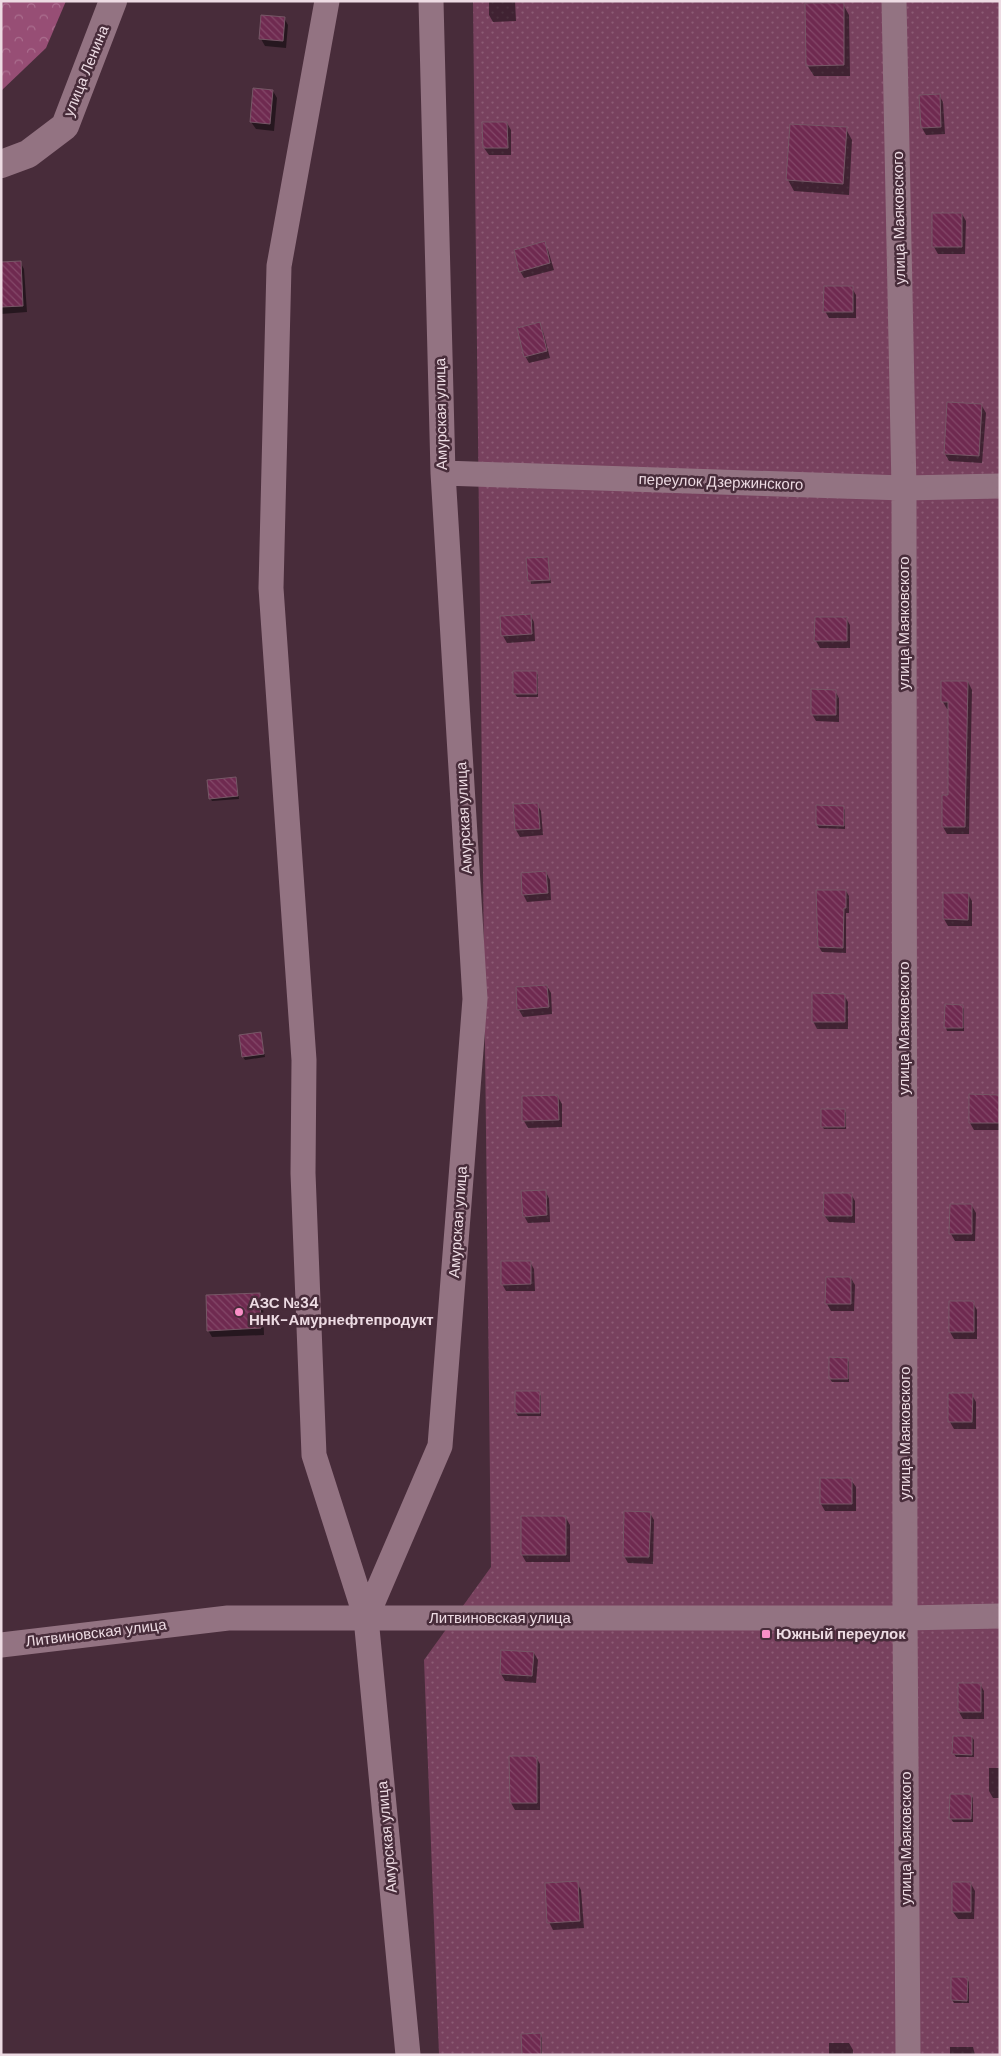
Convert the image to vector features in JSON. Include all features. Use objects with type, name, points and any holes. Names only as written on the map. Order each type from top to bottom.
[{"type":"main road","name":"улица Ленина","points":[[1,164],[28,154],[64,126],[114,1]]},
{"type":"street","name":"Амурская улица","points":[[327,1],[279,266],[272,588],[304,1060],[303,1173],[314,1455],[366,1618],[408,2055]]},
{"type":"street","name":"Амурская улица","points":[[366,1618],[440,1446],[475,999],[443,473],[431,1]]},
{"type":"street","name":"улица Маяковского","points":[[894,1],[904,488],[905,1618],[908,2055]]},
{"type":"street","name":"переулок Дзержинского","points":[[443,473],[904,488],[1000,486]]},
{"type":"street","name":"Литвиновская улица","points":[[1,1645],[228,1618],[905,1618],[1000,1616]]},
{"type":"green space","points":[[1,1],[66,1],[46,48],[1,91]]},
{"type":"shaded area","points":[[473,1],[1000,1],[1000,2055],[439,2055],[424,1660],[491,1567]]},
{"type":"building","points":[[805,3],[844,3],[844,65],[806,66]]},
{"type":"building","points":[[261,15],[285,17],[283,41],[259,39]]},
{"type":"building","points":[[253,88],[273,90],[270,124],[250,122]]},
{"type":"building","points":[[940,94],[941,127],[921,128],[919,95]]},
{"type":"building","points":[[482,122],[507,122],[508,148],[483,148]]},
{"type":"building","points":[[790,124],[847,127],[843,184],[786,180]]},
{"type":"building","points":[[932,213],[962,213],[962,247],[932,247]]},
{"type":"building","points":[[545,241],[550,263],[519,272],[514,250]]},
{"type":"building","points":[[21,261],[23,306],[1,307],[1,262]]},
{"type":"building","points":[[824,286],[853,286],[853,312],[823,312]]},
{"type":"building","points":[[540,322],[547,351],[524,357],[517,328]]},
{"type":"building","points":[[947,402],[982,404],[979,456],[944,454]]},
{"type":"building","points":[[548,557],[550,580],[528,581],[526,558]]},
{"type":"building","points":[[531,614],[532,634],[501,636],[500,616]]},
{"type":"building","points":[[815,617],[847,617],[847,641],[814,641]]},
{"type":"building","points":[[513,671],[537,671],[537,694],[513,694]]},
{"type":"building","points":[[941,681],[968,681],[965,827],[942,827],[942,795],[948,795],[948,702],[941,702]]},
{"type":"building","points":[[811,689],[836,690],[836,715],[811,715]]},
{"type":"building","points":[[236,777],[238,796],[209,799],[207,780]]},
{"type":"building","points":[[538,803],[540,829],[515,830],[513,804]]},
{"type":"building","points":[[816,805],[844,806],[844,826],[816,825]]},
{"type":"building","points":[[546,871],[548,893],[522,895],[521,873]]},
{"type":"building","points":[[816,890],[846,890],[843,948],[818,947]]},
{"type":"building","points":[[943,893],[969,893],[968,920],[943,919]]},
{"type":"building","points":[[547,985],[549,1007],[517,1010],[516,987]]},
{"type":"building","points":[[812,993],[845,994],[845,1022],[812,1022]]},
{"type":"building","points":[[945,1004],[963,1005],[963,1028],[944,1028]]},
{"type":"building","points":[[261,1032],[264,1054],[242,1057],[239,1035]]},
{"type":"building","points":[[969,1094],[999,1095],[999,1123],[969,1123]]},
{"type":"building","points":[[558,1095],[559,1120],[522,1121],[522,1096]]},
{"type":"building","points":[[821,1109],[845,1109],[845,1127],[821,1127]]},
{"type":"building","points":[[546,1190],[547,1215],[523,1217],[521,1191]]},
{"type":"building","points":[[824,1193],[852,1193],[852,1216],[823,1216]]},
{"type":"building","points":[[950,1204],[972,1204],[972,1234],[949,1234]]},
{"type":"building","points":[[501,1261],[531,1261],[531,1284],[501,1285]]},
{"type":"building","points":[[826,1277],[851,1277],[851,1304],[825,1304]]},
{"type":"building","points":[[260,1293],[261,1328],[207,1331],[206,1295]]},
{"type":"building","points":[[949,1301],[974,1301],[974,1332],[949,1332]]},
{"type":"building","points":[[829,1357],[848,1358],[848,1379],[829,1379]]},
{"type":"building","points":[[515,1391],[540,1391],[540,1413],[515,1413]]},
{"type":"building","points":[[948,1393],[973,1393],[972,1422],[948,1422]]},
{"type":"building","points":[[820,1478],[852,1478],[852,1504],[820,1504]]},
{"type":"building","points":[[624,1511],[651,1512],[649,1557],[623,1557]]},
{"type":"building","points":[[521,1516],[566,1516],[566,1555],[521,1555]]},
{"type":"building","points":[[501,1650],[534,1652],[532,1676],[500,1674]]},
{"type":"building","points":[[958,1683],[981,1683],[981,1712],[958,1712]]},
{"type":"building","points":[[953,1736],[972,1736],[972,1755],[952,1754]]},
{"type":"building","points":[[509,1756],[537,1756],[537,1803],[510,1803]]},
{"type":"building","points":[[950,1794],[972,1794],[971,1819],[949,1819]]},
{"type":"building","points":[[578,1881],[580,1921],[547,1923],[545,1883]]},
{"type":"building","points":[[952,1882],[971,1882],[971,1912],[952,1912]]},
{"type":"building","points":[[951,1977],[968,1977],[967,2001],[951,2000]]},
{"type":"building","points":[[541,2033],[541,2055],[522,2055],[521,2034]]},
{"type":"place","name":"АЗС №34 ННК-Амурнефтепродукт","points":[[239,1312]]},
{"type":"place","name":"Южный переулок","points":[[766,1634]]}]
